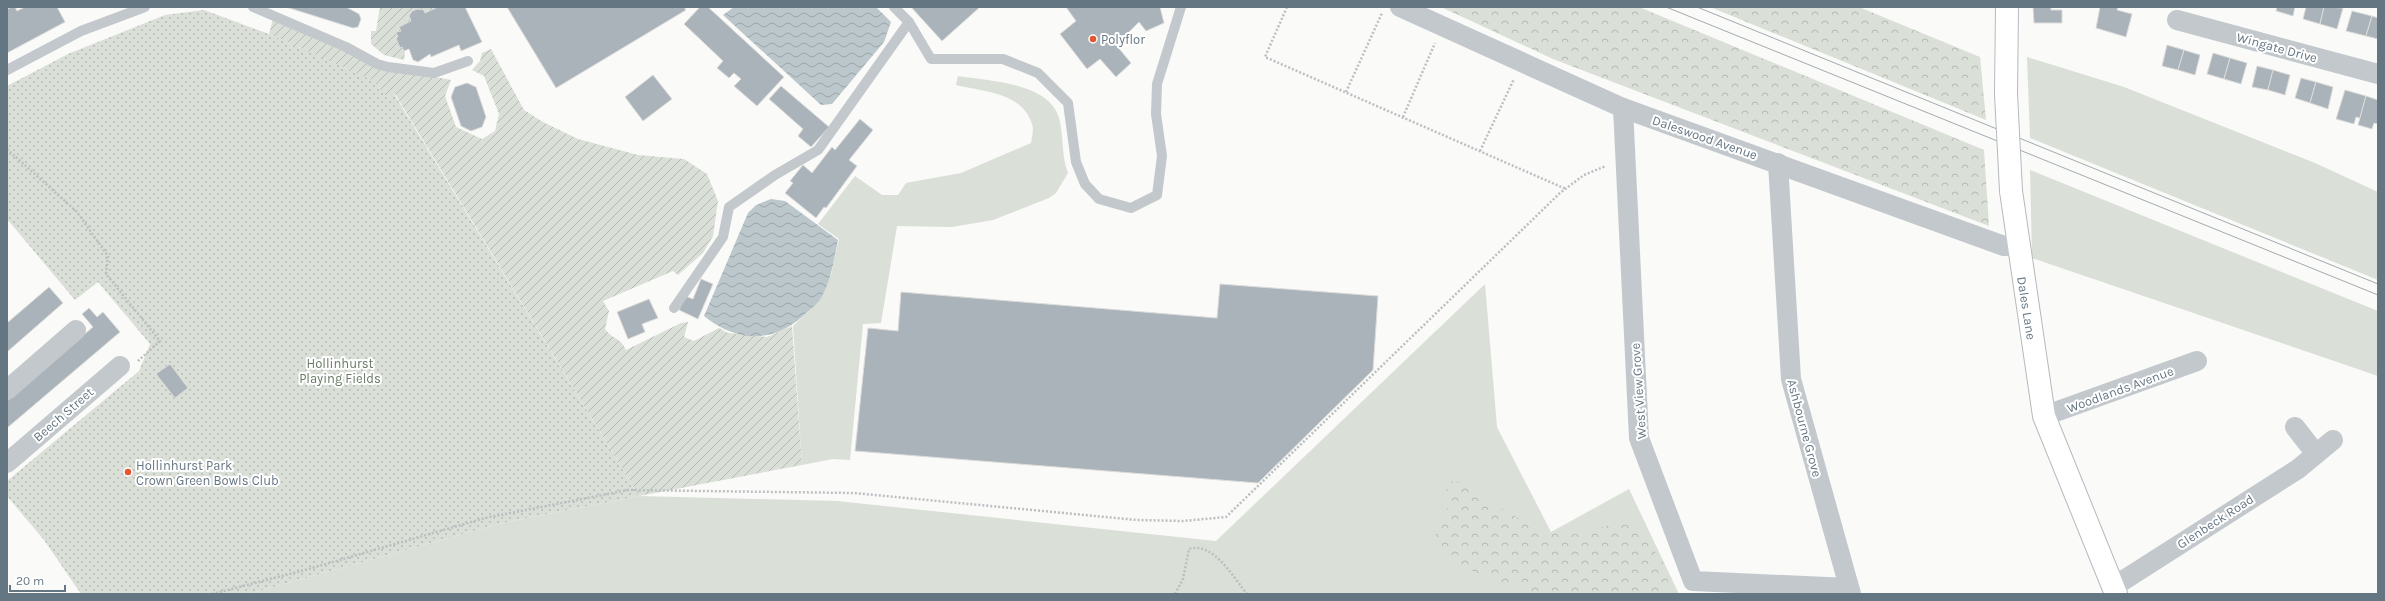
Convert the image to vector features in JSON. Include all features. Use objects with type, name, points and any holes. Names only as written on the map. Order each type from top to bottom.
[{"type":"main road","name":"Dales Lane","points":[[2006,7],[2006,94],[2011,191],[2044,416],[2115,591]]},
{"type":"street","name":"Daleswood Avenue","points":[[1400,7],[1623,108],[2004,246],[2018,246]]},
{"type":"street","name":"Wingate Drive","points":[[2177,20],[2378,74]]},
{"type":"street","name":"West View Grove","points":[[1623,108],[1639,438],[1693,581],[1850,591]]},
{"type":"street","name":"Ashbourne Grove","points":[[1778,163],[1791,379],[1850,591]]},
{"type":"street","points":[[7,390],[76,330]]},
{"type":"street","name":"Woodlands Avenue","points":[[2044,416],[2197,361]]},
{"type":"street","name":"Beech Street","points":[[7,463],[120,366]]},
{"type":"street","points":[[2295,426],[2316,454]]},
{"type":"street","name":"Glenbeck Road","points":[[2115,591],[2298,468],[2333,440]]},
{"type":"lane","points":[[7,70],[81,31],[145,7]]},
{"type":"lane","points":[[253,7],[339,44],[376,64],[434,73],[468,61]]},
{"type":"lane","points":[[894,7],[909,22],[931,59],[1003,59],[1038,73],[1068,103],[1076,162],[1085,184],[1099,199],[1131,208],[1157,195],[1162,156],[1156,114],[1157,84],[1181,7]]},
{"type":"lane","points":[[674,308],[723,237],[729,207],[776,175],[818,150],[909,22]]},
{"type":"path","points":[[1287,7],[1265,57],[1566,189]]},
{"type":"path","points":[[1346,92],[1385,7]]},
{"type":"path","points":[[1403,117],[1443,26]]},
{"type":"path","points":[[1480,151],[1521,62]]},
{"type":"path","points":[[7,149],[77,212],[108,256],[106,274],[160,341],[156,347],[127,369],[120,366]]},
{"type":"path","points":[[212,594],[305,570],[485,518],[628,490],[854,492],[1137,520],[1183,521],[1226,518],[1566,189],[1584,175],[1625,158]]},
{"type":"path","points":[[1175,594],[1183,579],[1189,549],[1196,546],[1208,550],[1221,562],[1246,594]]},
{"type":"green space","points":[[380,7],[438,7],[425,13],[424,10],[418,9],[412,11],[409,16],[411,21],[399,27],[401,31],[396,32],[398,37],[396,38],[400,48],[402,47],[405,51],[404,60],[384,55],[371,44],[371,31],[376,31]]},
{"type":"green space","points":[[1441,7],[1639,7],[1984,150],[1989,226],[1553,59]]},
{"type":"green space","points":[[1710,7],[1859,7],[1980,57],[1986,120]]},
{"type":"green space","name":"Hollinhurst Playing Fields","points":[[204,10],[269,34],[375,81],[388,99],[394,94],[639,496],[502,523],[249,594],[81,594],[44,540],[7,496],[7,481],[139,371],[150,344],[98,282],[75,300],[7,219],[7,86],[68,54],[165,15]]},
{"type":"green space","points":[[273,19],[379,66],[451,80],[445,96],[456,127],[482,139],[495,131],[499,114],[484,76],[472,70],[480,61],[482,53],[491,49],[524,110],[543,122],[578,139],[638,155],[684,159],[707,174],[718,201],[713,236],[703,253],[678,275],[673,271],[603,301],[609,311],[605,329],[621,342],[626,350],[681,323],[688,322],[684,337],[694,341],[719,328],[728,333],[767,337],[792,326],[802,465],[639,496],[395,94],[388,99],[374,81],[269,34]]},
{"type":"green space","points":[[2027,57],[2124,87],[2315,163],[2378,192],[2378,280],[2030,138]]},
{"type":"green space","points":[[958,76],[1016,85],[1043,97],[1053,106],[1059,118],[1062,132],[1064,159],[1068,173],[1056,193],[1049,198],[993,220],[952,227],[897,226],[881,323],[863,324],[850,460],[833,459],[802,465],[793,326],[817,303],[831,275],[839,239],[818,224],[855,176],[882,195],[898,195],[906,183],[961,173],[1031,143],[1033,126],[1027,113],[1020,105],[1001,95],[956,85]]},
{"type":"green space","points":[[2030,170],[2378,311],[2378,376],[2032,258]]},
{"type":"green space","points":[[1485,284],[1497,427],[1551,532],[1629,489],[1679,594],[249,594],[502,523],[639,496],[837,501],[1216,541]]},
{"type":"green space","points":[[1439,481],[1461,482],[1479,495],[1540,531],[1570,535],[1611,525],[1635,525],[1665,565],[1670,594],[1535,594],[1456,565],[1437,549],[1434,538],[1453,497]]},
{"type":"water","points":[[734,7],[876,7],[891,22],[884,42],[832,104],[821,105],[723,15]]},
{"type":"water","points":[[771,199],[785,201],[838,240],[833,263],[823,294],[819,301],[803,316],[791,325],[766,335],[741,335],[716,325],[704,316],[748,213],[756,205]]},
{"type":"building","points":[[15,7],[17,11],[25,7],[57,7],[65,22],[7,53],[7,9]]},
{"type":"building","points":[[286,7],[346,7],[359,14],[361,19],[358,27],[353,28]]},
{"type":"building","points":[[438,7],[465,7],[482,42],[461,51],[459,45],[431,57],[430,54],[418,62],[413,60],[409,49],[404,51],[402,47],[400,48],[396,38],[398,37],[396,32],[401,31],[399,27],[411,21],[409,16],[412,11],[418,9],[424,10],[425,13]]},
{"type":"building","points":[[507,7],[684,7],[686,10],[556,88]]},
{"type":"building","points":[[700,7],[708,7],[784,77],[757,106],[734,86],[741,79],[734,73],[729,78],[717,68],[723,61],[684,24]]},
{"type":"building","points":[[911,7],[980,7],[942,41]]},
{"type":"building","name":"Polyflor","points":[[1066,7],[1160,7],[1164,23],[1146,31],[1139,22],[1116,45],[1131,63],[1116,77],[1100,59],[1087,69],[1060,34],[1076,21]]},
{"type":"building","points":[[2033,7],[2051,7],[2051,10],[2062,10],[2062,23],[2034,23]]},
{"type":"building","points":[[2100,7],[2118,7],[2117,10],[2132,14],[2126,37],[2096,28]]},
{"type":"building","points":[[2277,7],[2295,7],[2293,16],[2276,11]]},
{"type":"building","points":[[2306,7],[2324,7],[2320,24],[2303,19]]},
{"type":"building","points":[[2324,7],[2343,8],[2337,29],[2320,24]]},
{"type":"building","points":[[2352,11],[2372,16],[2366,36],[2346,31]]},
{"type":"building","points":[[2372,16],[2378,18],[2378,39],[2366,36]]},
{"type":"building","points":[[2167,45],[2184,50],[2178,70],[2162,66]]},
{"type":"building","points":[[2184,50],[2200,55],[2195,75],[2178,70]]},
{"type":"building","points":[[2213,53],[2230,58],[2224,79],[2207,74]]},
{"type":"building","points":[[2230,58],[2247,63],[2241,84],[2224,79]]},
{"type":"building","points":[[2257,66],[2273,70],[2268,90],[2252,87]]},
{"type":"building","points":[[2273,70],[2290,75],[2285,95],[2268,90]]},
{"type":"building","points":[[653,75],[672,99],[643,121],[625,97]]},
{"type":"building","points":[[2301,78],[2316,82],[2310,103],[2295,98]]},
{"type":"building","points":[[2316,82],[2333,87],[2328,109],[2310,103]]},
{"type":"building","points":[[467,83],[476,87],[486,117],[482,127],[471,131],[461,126],[451,97],[455,87]]},
{"type":"building","points":[[781,86],[829,127],[811,147],[798,136],[803,129],[769,99]]},
{"type":"building","points":[[2345,90],[2366,96],[2360,118],[2356,117],[2354,124],[2336,119]]},
{"type":"building","points":[[2366,96],[2378,100],[2378,124],[2374,123],[2372,129],[2358,125]]},
{"type":"building","points":[[860,119],[873,130],[849,160],[857,166],[826,208],[824,207],[816,218],[785,193],[793,183],[790,181],[803,165],[812,173],[832,147],[835,150]]},
{"type":"building","points":[[701,279],[713,284],[698,319],[679,310],[685,296],[693,299]]},
{"type":"building","points":[[1220,284],[1378,296],[1373,370],[1258,483],[855,451],[868,328],[898,331],[901,292],[1217,318]]},
{"type":"building","points":[[49,287],[63,303],[7,352],[7,323]]},
{"type":"building","points":[[649,299],[658,318],[642,324],[645,332],[628,339],[617,312]]},
{"type":"building","points":[[89,308],[97,317],[103,312],[120,332],[7,428],[7,401],[93,327],[82,314]]},
{"type":"building","points":[[170,364],[188,388],[175,398],[156,374]]},
{"type":"tram line","points":[[1666,7],[2378,295]]},
{"type":"tram line","points":[[1697,7],[2378,284]]},
{"type":"place","name":"Polyflor","points":[[1093,39]]},
{"type":"place","name":"Hollinhurst Park Crown Green Bowls Club","points":[[128,472]]}]
